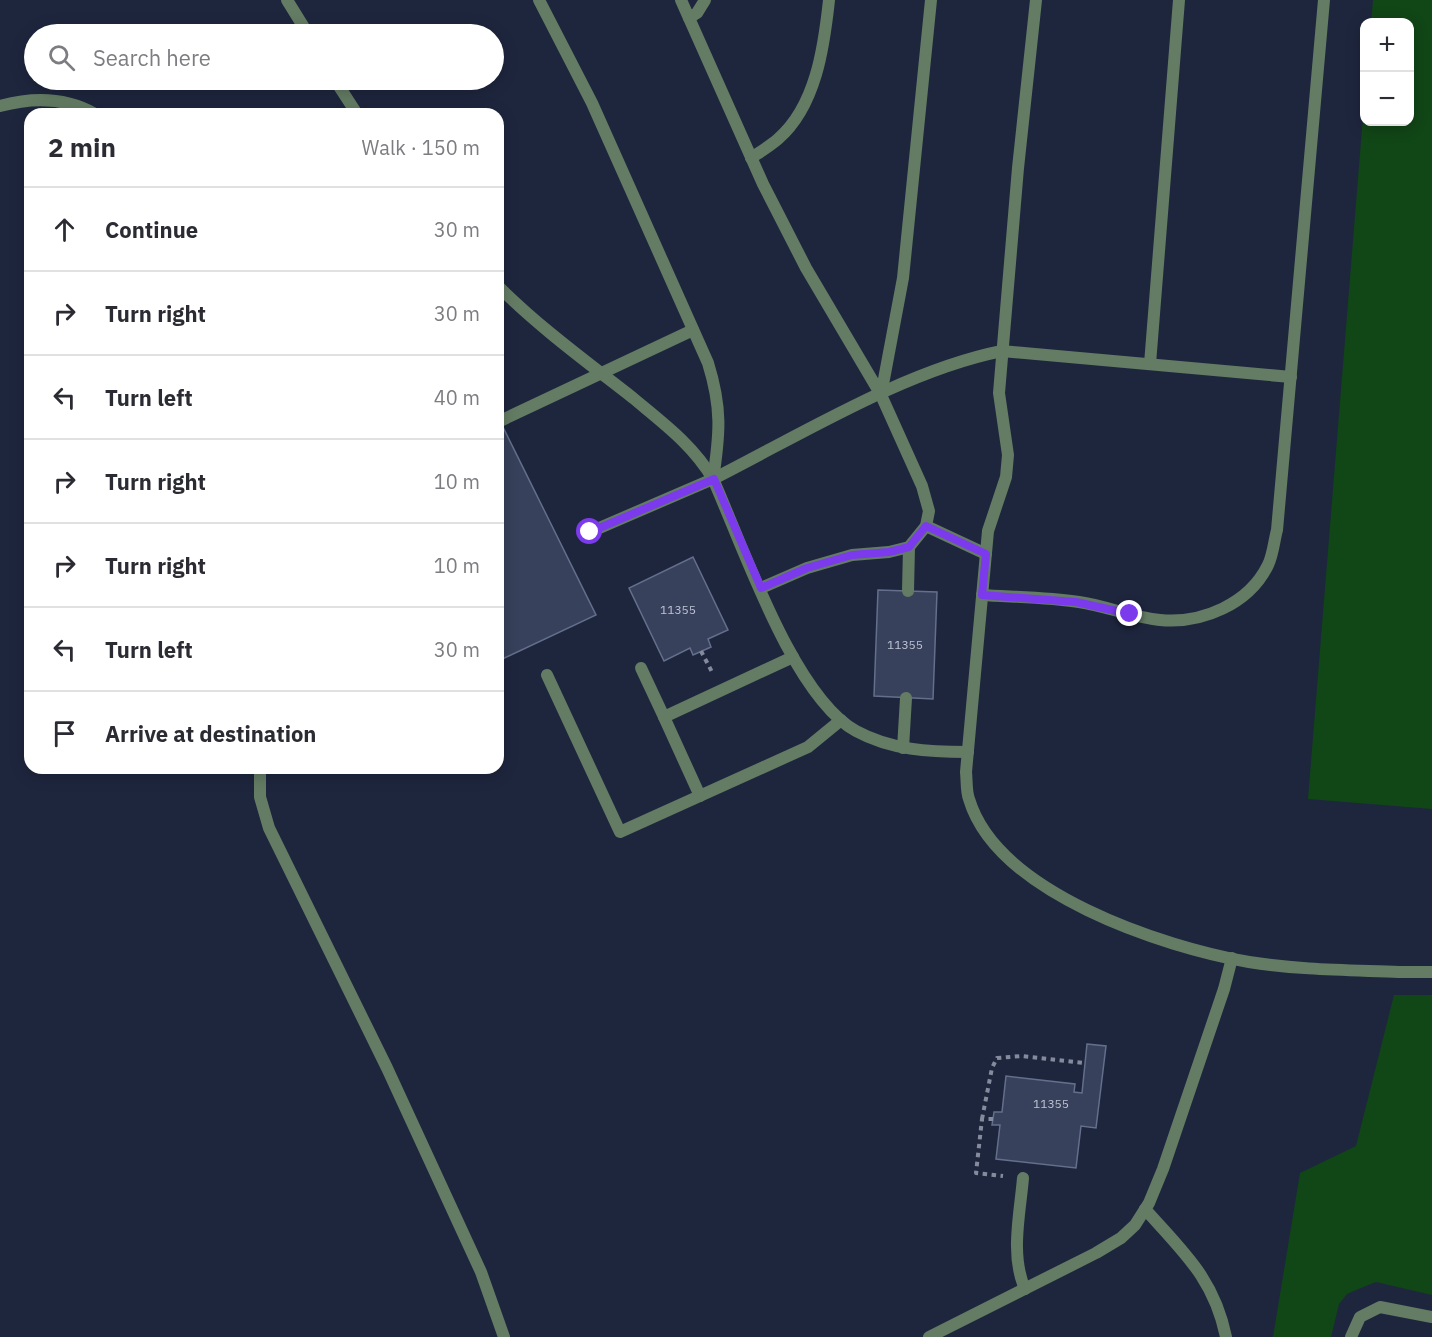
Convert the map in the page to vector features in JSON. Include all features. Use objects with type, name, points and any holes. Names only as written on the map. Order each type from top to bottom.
[{"type":"street","points":[[287,0],[302,24]]},
{"type":"street","points":[[539,0],[592,103],[693,330],[718,396],[718,445],[714,479]]},
{"type":"street","points":[[681,0],[751,158],[806,268],[881,395],[922,486],[930,511],[926,526],[909,547],[889,552],[852,555],[807,568],[761,588]]},
{"type":"street","points":[[689,18],[702,7],[705,0]]},
{"type":"street","points":[[751,158],[779,139],[798,116],[812,86],[821,56],[829,0]]},
{"type":"street","points":[[881,395],[903,278],[931,0]]},
{"type":"street","points":[[1036,0],[999,393],[1008,455],[1006,477],[988,531],[968,752],[968,798],[978,820],[1001,850],[1024,872],[1056,895],[1093,914],[1193,950],[1232,958],[1303,968],[1432,972]]},
{"type":"street","points":[[1150,364],[1179,0]]},
{"type":"street","points":[[982,595],[1076,602],[1161,620],[1213,613],[1235,603],[1253,588],[1269,564],[1277,530],[1324,0]]},
{"type":"street","points":[[341,90],[353,108]]},
{"type":"street","points":[[0,106],[33,99],[56,100],[84,108]]},
{"type":"street","points":[[504,291],[679,435],[702,460],[714,479],[793,657],[828,709],[841,720],[873,739],[903,748],[968,752]]},
{"type":"street","points":[[504,419],[693,330]]},
{"type":"street","points":[[590,532],[714,479],[881,395],[968,358],[1002,351],[1291,377]]},
{"type":"street","points":[[926,526],[986,554]]},
{"type":"street","points":[[908,591],[909,547]]},
{"type":"street","points":[[664,717],[793,657]]},
{"type":"street","points":[[640,668],[700,796]]},
{"type":"street","points":[[547,675],[620,832],[808,747],[841,720]]},
{"type":"street","points":[[903,748],[906,698]]},
{"type":"street","points":[[260,774],[260,797],[269,828],[387,1068],[481,1272],[504,1337]]},
{"type":"street","points":[[929,1337],[1121,1238],[1136,1225],[1163,1169],[1224,989],[1232,958]]},
{"type":"street","points":[[1023,1178],[1017,1256],[1024,1289]]},
{"type":"street","points":[[1145,1209],[1190,1260],[1213,1291],[1226,1337]]},
{"type":"street","points":[[1351,1337],[1360,1317],[1374,1308],[1387,1307],[1432,1317]]},
{"type":"path","points":[[976,1173],[982,1119],[992,1068],[997,1058],[1021,1056],[1085,1063]]},
{"type":"path","points":[[982,1119],[993,1119]]},
{"type":"green space","points":[[1373,0],[1432,0],[1432,809],[1308,799],[1362,126],[1414,126],[1414,18],[1371,18]]},
{"type":"green space","points":[[1394,995],[1432,995],[1432,1295],[1376,1282],[1347,1294],[1339,1304],[1331,1337],[1273,1337],[1300,1173],[1356,1146]]},
{"type":"building","points":[[504,429],[596,615],[504,658]]},
{"type":"building","points":[[693,557],[728,630],[708,639],[711,647],[693,655],[690,648],[664,661],[629,588]]},
{"type":"building","points":[[878,590],[937,592],[933,699],[874,696]]},
{"type":"building","points":[[1087,1044],[1106,1046],[1096,1128],[1081,1126],[1076,1168],[996,1159],[1000,1125],[992,1125],[994,1112],[1002,1112],[1006,1076],[1075,1084],[1074,1092],[1082,1093]]},
{"type":"route","points":[[590,532],[714,479],[761,588],[832,560],[909,547],[926,526],[952,536],[986,554],[982,595],[1076,602],[1105,606],[1130,614]]}]
